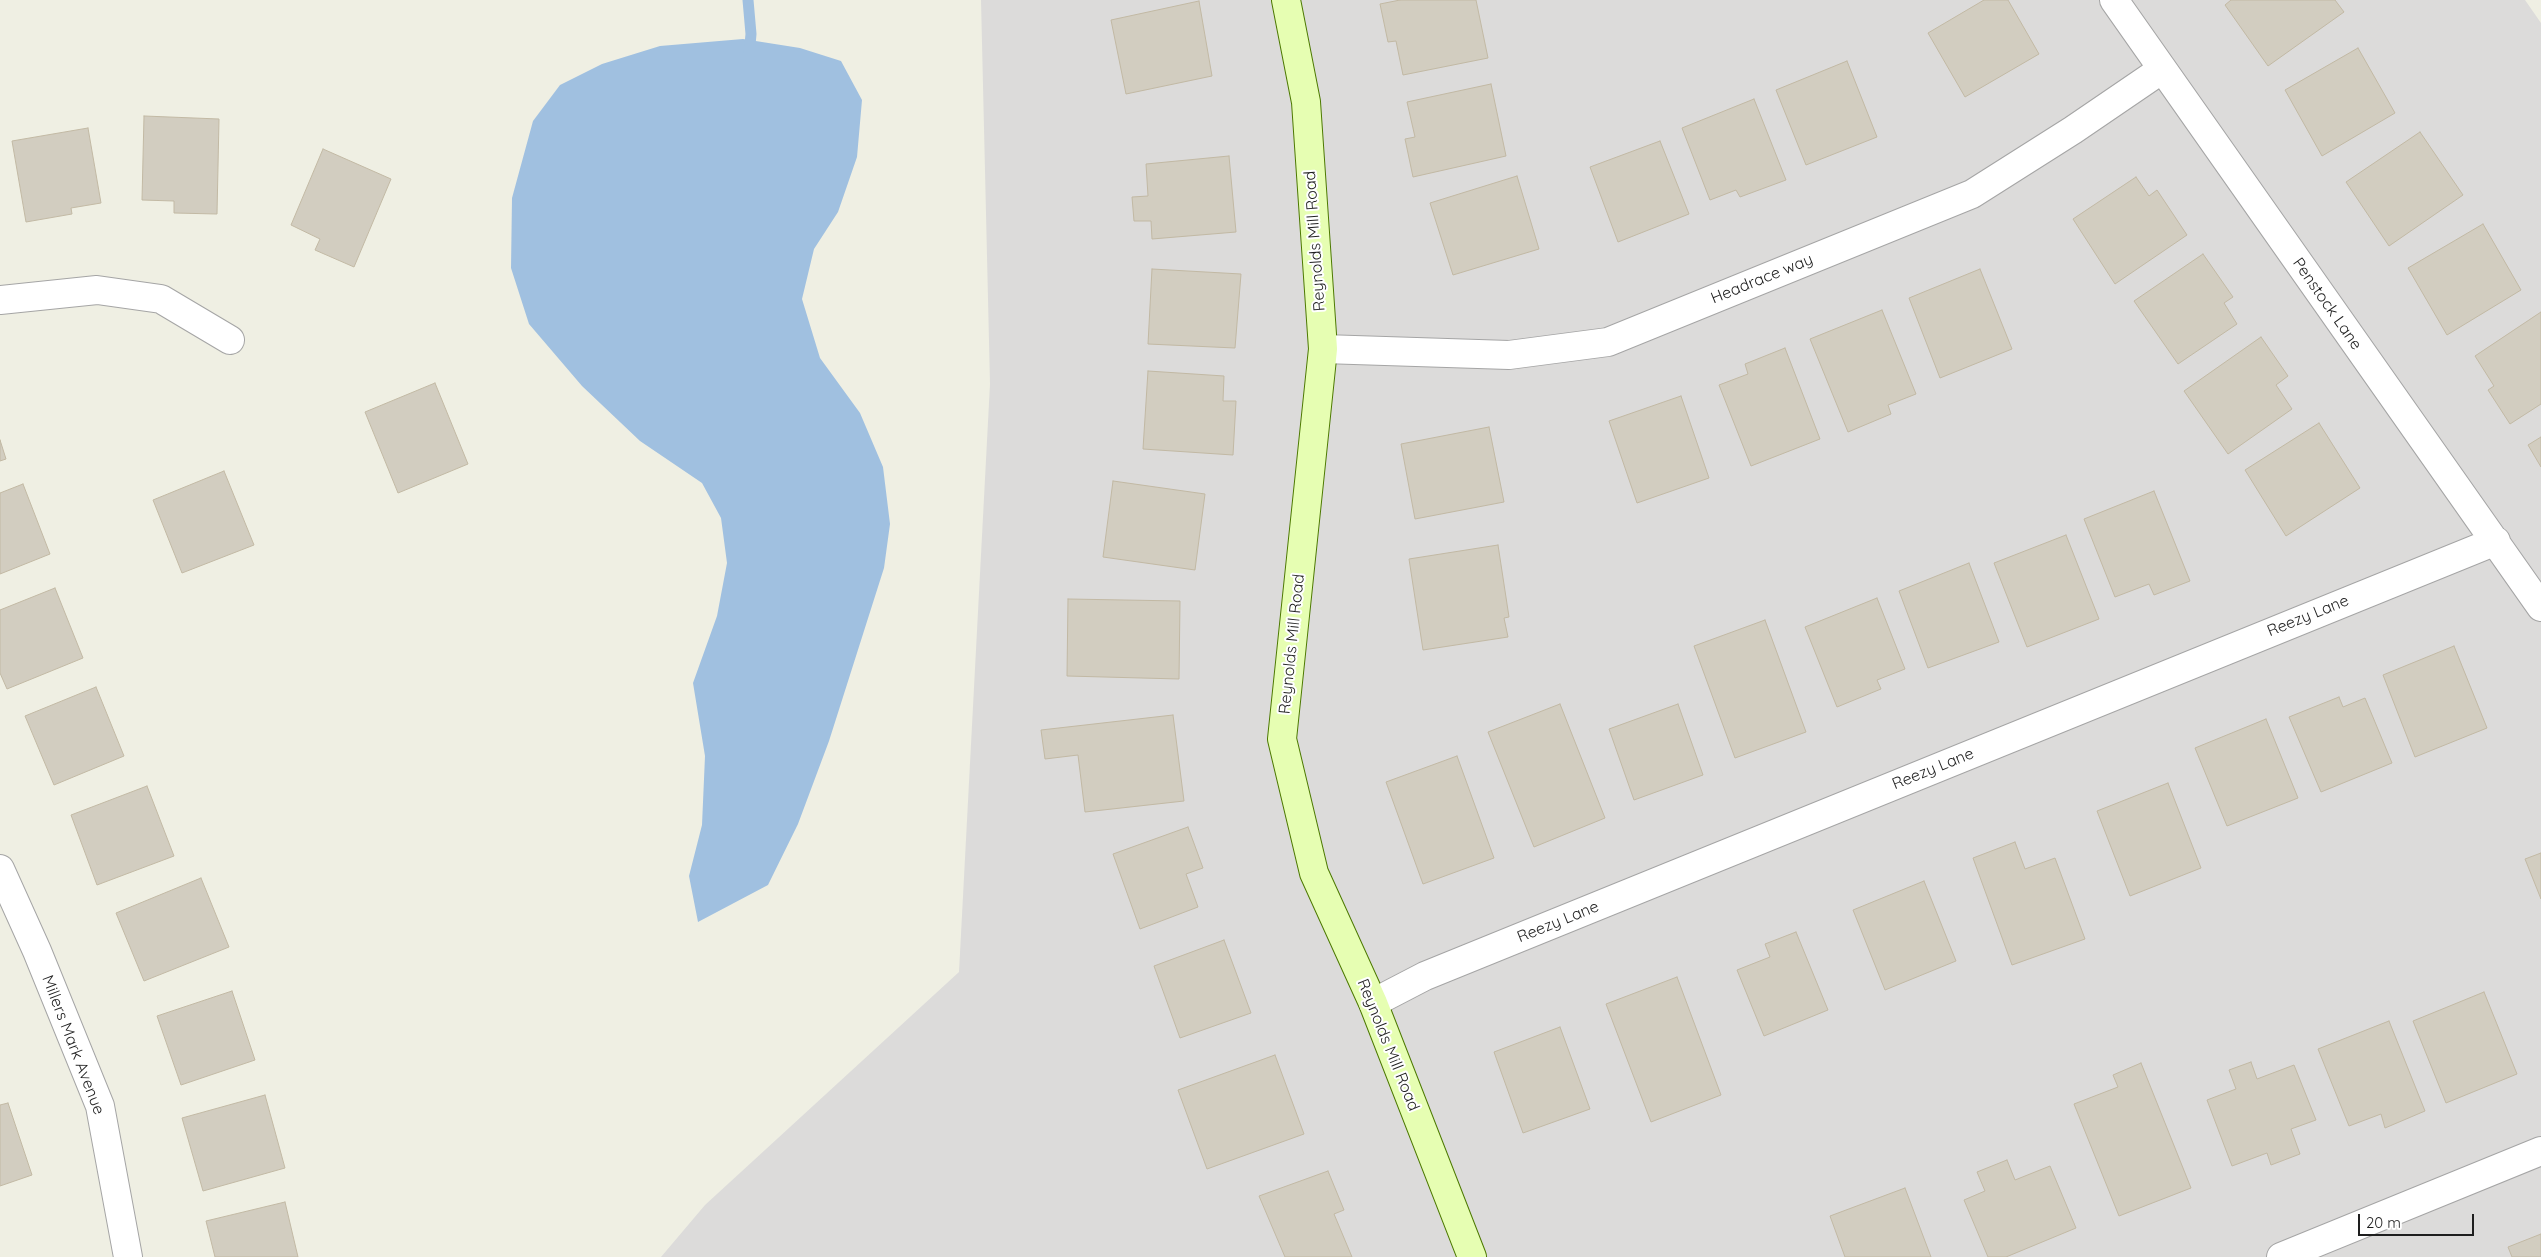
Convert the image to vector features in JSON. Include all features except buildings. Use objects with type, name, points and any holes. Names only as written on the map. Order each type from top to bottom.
[{"type":"street","name":"Reynolds Mill Road","points":[[1286,0],[1306,102],[1323,348],[1282,739],[1314,872],[1373,1004],[1472,1257]]},
{"type":"street","name":"Penstock Lane","points":[[2114,0],[2161,70],[2541,607]]},
{"type":"street","name":"Headrace way","points":[[1323,348],[1509,355],[1608,342],[1972,194],[2073,130],[2161,70]]},
{"type":"street","points":[[0,300],[97,290],[161,299],[230,340]]},
{"type":"street","name":"Reezy Lane","points":[[1373,1004],[1425,976],[2496,541]]},
{"type":"street","name":"Millers Mark Avenue","points":[[0,869],[37,951],[100,1106],[128,1257]]},
{"type":"street","points":[[2281,1257],[2541,1151]]},
{"type":"shaded area","points":[[981,0],[2525,0],[2541,23],[2541,1257],[661,1257],[705,1205],[959,972],[990,384]]},
{"type":"water","points":[[743,39],[800,48],[841,61],[862,100],[857,157],[838,212],[814,249],[802,299],[820,358],[860,413],[883,467],[890,524],[884,568],[829,741],[798,824],[768,885],[698,922],[689,876],[702,825],[705,756],[693,683],[717,616],[727,563],[721,518],[702,483],[640,441],[582,386],[529,324],[511,268],[512,198],[533,121],[560,85],[602,64],[660,46]]},
{"type":"waterway","points":[[748,0],[751,34],[749,56]]}]
